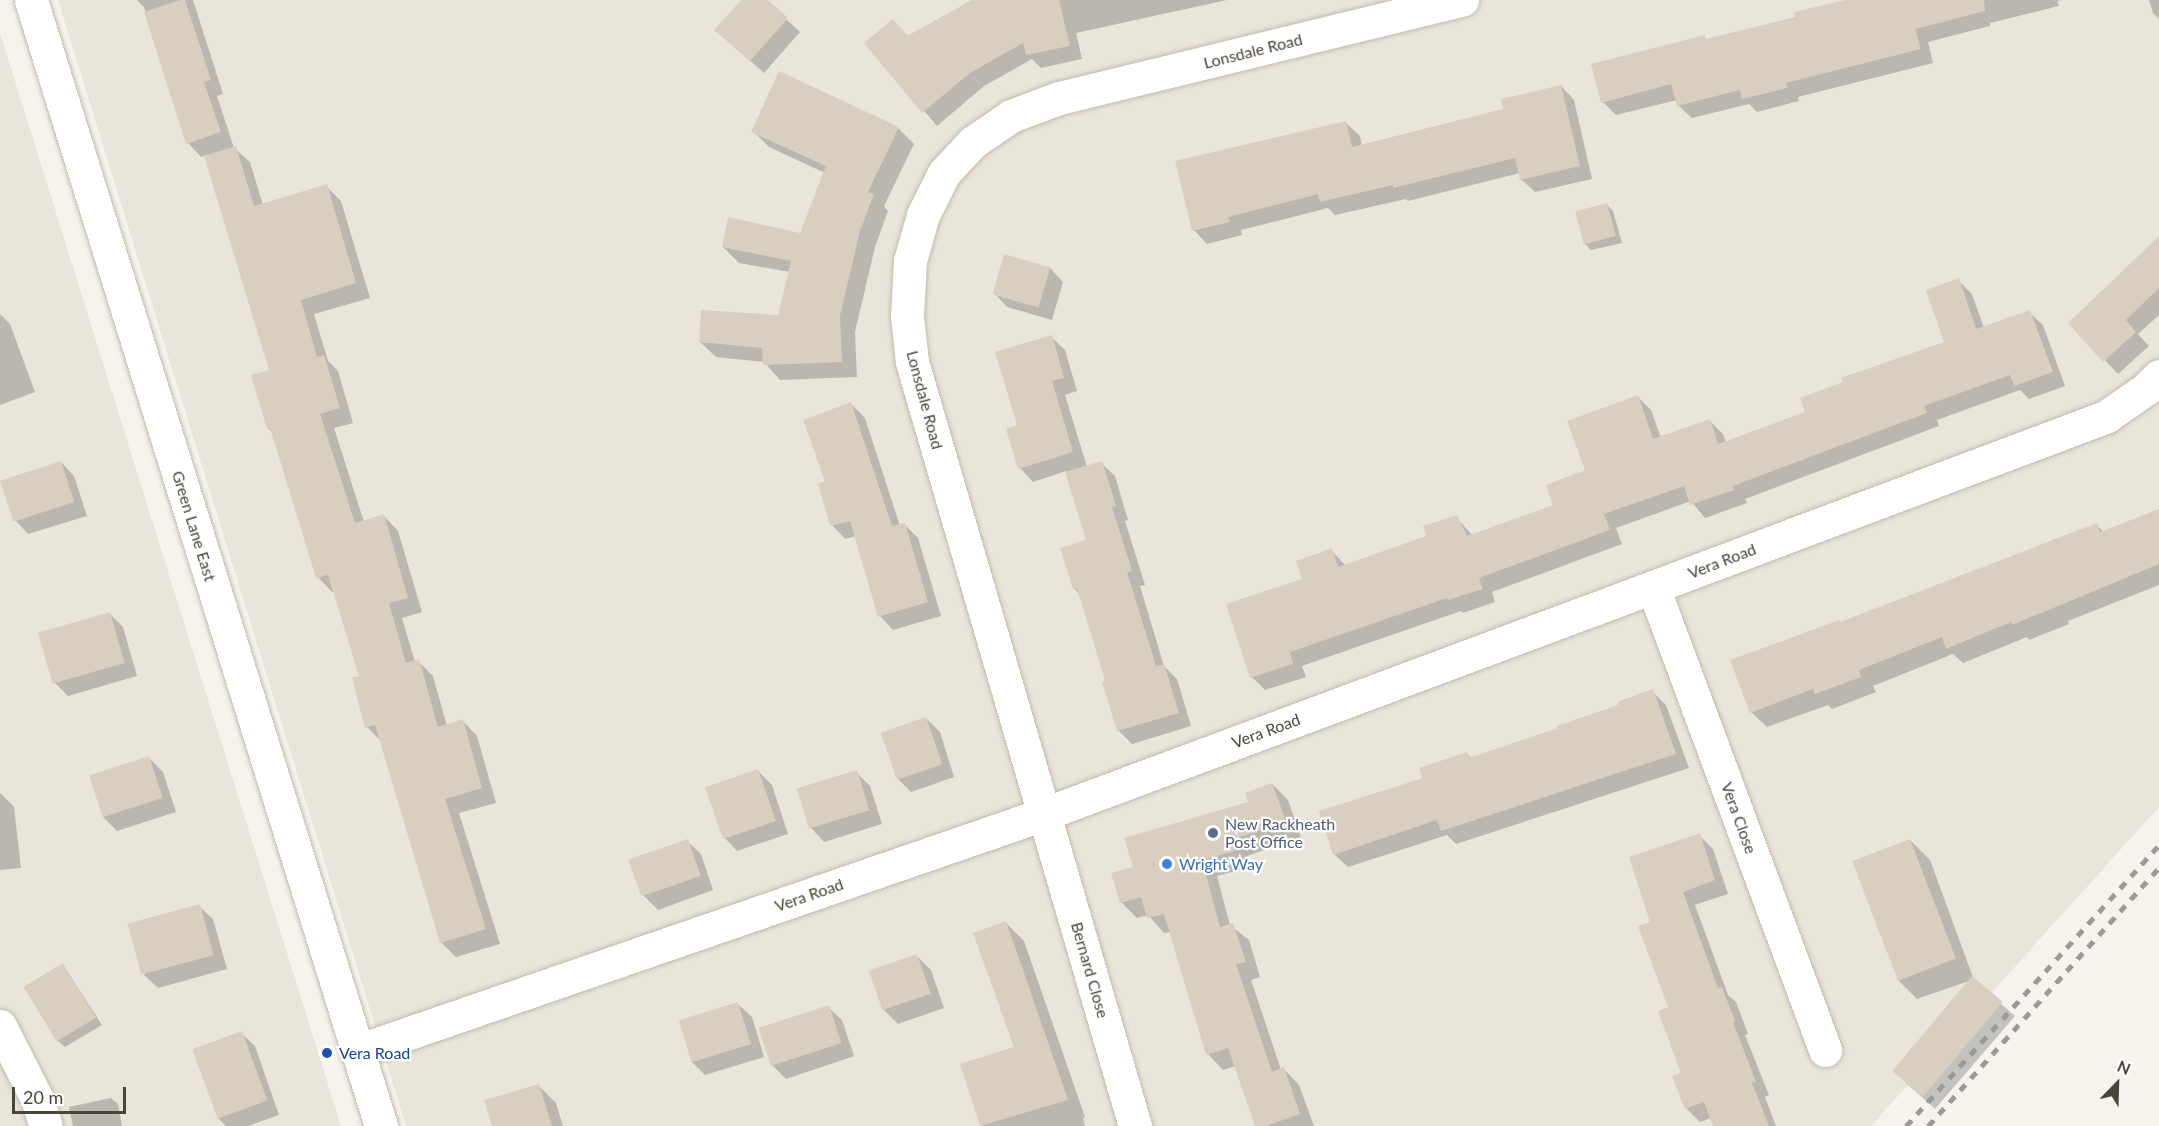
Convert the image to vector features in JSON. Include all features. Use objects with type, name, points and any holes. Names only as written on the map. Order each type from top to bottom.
[{"type":"street","name":"Green Lane East","points":[[31,0],[381,1126]]},
{"type":"street","name":"Lonsdale Road","points":[[1044,814],[912,362],[907,316],[910,261],[923,215],[944,173],[973,142],[1011,116],[1059,98],[1462,0]]},
{"type":"street","name":"Vera Road","points":[[357,1051],[1044,814],[1653,587],[2107,416],[2146,389],[2159,376]]},
{"type":"street","name":"Vera Close","points":[[1653,587],[1825,1050]]},
{"type":"street","name":"Bernard Close","points":[[1044,814],[1136,1126]]},
{"type":"street","points":[[0,1026],[37,1099],[46,1126]]},
{"type":"shaded area","points":[[58,0],[2159,0],[2159,807],[1871,1126],[406,1126]]},
{"type":"shaded area","points":[[0,33],[341,1126],[0,1126]]},
{"type":"building","points":[[185,0],[211,80],[204,82],[221,132],[186,144],[144,12]]},
{"type":"building","points":[[741,0],[768,0],[788,18],[750,61],[714,30]]},
{"type":"building","points":[[972,0],[1059,0],[1070,46],[1026,55],[1023,43],[970,73],[922,113],[864,43],[893,19],[907,36]]},
{"type":"building","points":[[1845,0],[1984,0],[1985,11],[1915,29],[1921,49],[1786,83],[1787,88],[1742,99],[1740,90],[1677,106],[1671,84],[1601,103],[1591,64],[1705,35],[1706,39],[1795,17],[1794,12]]},
{"type":"building","points":[[779,71],[899,127],[868,192],[874,194],[860,231],[840,316],[842,362],[763,365],[762,348],[699,342],[701,310],[778,315],[791,261],[722,247],[728,217],[800,233],[826,166],[751,132]]},
{"type":"building","points":[[1561,85],[1580,166],[1520,180],[1515,158],[1393,188],[1393,185],[1320,202],[1318,194],[1228,217],[1230,222],[1192,231],[1175,161],[1346,121],[1352,147],[1503,109],[1501,99]]},
{"type":"building","points":[[236,146],[254,206],[327,184],[356,283],[301,300],[317,357],[324,355],[340,408],[320,414],[355,523],[384,514],[408,598],[389,603],[406,663],[419,659],[438,727],[463,719],[482,788],[445,799],[486,929],[440,943],[375,725],[365,728],[352,678],[359,676],[328,575],[316,578],[270,428],[267,429],[251,375],[269,370],[204,156]]},
{"type":"building","points":[[1607,203],[1616,236],[1584,244],[1575,212]]},
{"type":"building","points":[[2159,236],[2159,288],[2126,320],[2136,332],[2103,362],[2068,323]]},
{"type":"building","points":[[1004,254],[1050,267],[1039,308],[992,294]]},
{"type":"building","points":[[1959,278],[1976,329],[2030,310],[2053,372],[2014,386],[2010,375],[1924,406],[1927,413],[1733,486],[1734,490],[1690,505],[1684,486],[1604,514],[1610,530],[1479,578],[1483,589],[1448,600],[1447,598],[1290,652],[1293,664],[1250,678],[1226,604],[1302,579],[1296,561],[1332,548],[1338,567],[1426,536],[1423,526],[1457,515],[1467,536],[1553,505],[1546,485],[1585,470],[1567,421],[1638,395],[1653,439],[1710,419],[1718,444],[1805,412],[1800,398],[1843,382],[1841,378],[1944,342],[1926,290]]},
{"type":"building","points":[[1052,335],[1064,378],[1052,381],[1073,452],[1018,469],[1006,429],[1017,425],[995,352]]},
{"type":"building","points":[[851,402],[892,526],[905,523],[928,602],[878,617],[850,521],[830,526],[818,484],[825,481],[803,420]]},
{"type":"building","points":[[61,461],[74,502],[13,522],[0,481]]},
{"type":"building","points":[[1102,461],[1116,506],[1112,507],[1132,571],[1127,572],[1156,666],[1164,664],[1179,713],[1117,731],[1102,682],[1105,681],[1077,588],[1073,589],[1060,548],[1086,540],[1065,472]]},
{"type":"building","points":[[2159,509],[2159,564],[2012,625],[2011,622],[1946,649],[1942,637],[1859,670],[1861,677],[1815,694],[1813,689],[1750,713],[1730,660],[1839,620],[1840,622],[2097,523],[2100,532]]},
{"type":"building","points":[[110,612],[125,663],[53,684],[38,633]]},
{"type":"building","points":[[1653,689],[1676,754],[1441,831],[1437,820],[1333,855],[1319,811],[1423,778],[1419,768],[1467,752],[1469,758],[1558,728],[1557,726],[1618,705],[1617,702]]},
{"type":"building","points":[[926,717],[942,764],[897,780],[881,733]]},
{"type":"building","points":[[149,756],[163,798],[103,817],[89,775]]},
{"type":"building","points":[[758,769],[776,821],[723,839],[705,787]]},
{"type":"building","points":[[857,770],[869,810],[809,829],[797,788]]},
{"type":"building","points":[[1272,783],[1286,821],[1232,840],[1235,851],[1202,860],[1220,927],[1233,923],[1246,962],[1236,964],[1272,1072],[1284,1067],[1300,1114],[1266,1126],[1255,1126],[1228,1048],[1206,1055],[1164,914],[1147,918],[1141,897],[1120,903],[1111,873],[1133,867],[1124,838],[1248,802],[1245,793]]},
{"type":"building","points":[[1700,833],[1715,880],[1683,892],[1718,988],[1722,987],[1735,1021],[1733,1022],[1756,1082],[1752,1083],[1769,1126],[1713,1126],[1704,1102],[1685,1109],[1672,1076],[1681,1073],[1658,1011],[1668,1007],[1638,926],[1650,922],[1629,857]]},
{"type":"building","points":[[688,839],[701,876],[641,896],[628,860]]},
{"type":"building","points":[[1910,839],[1956,958],[1898,981],[1852,861]]},
{"type":"building","points":[[200,904],[214,955],[141,975],[128,923]]},
{"type":"building","points":[[1006,921],[1068,1100],[980,1126],[960,1064],[1014,1047],[973,933]]},
{"type":"building","points":[[917,954],[931,994],[882,1010],[869,971]]},
{"type":"building","points":[[63,963],[96,1018],[57,1042],[24,987]]},
{"type":"building","points":[[1972,976],[2003,1002],[1923,1097],[1892,1071]]},
{"type":"building","points":[[738,1002],[751,1044],[692,1062],[679,1020]]},
{"type":"building","points":[[829,1005],[841,1043],[771,1066],[759,1028]]},
{"type":"building","points":[[242,1031],[267,1101],[218,1119],[192,1049]]},
{"type":"building","points":[[539,1084],[552,1126],[492,1126],[484,1100]]},
{"type":"railway","points":[[1906,1126],[2159,845]]},
{"type":"railway","points":[[1928,1126],[2159,868]]},
{"type":"place","name":"New Rackheath Post Office","points":[[1213,833]]},
{"type":"place","name":"Wright Way","points":[[1167,864]]},
{"type":"place","name":"Vera Road","points":[[327,1053]]}]
